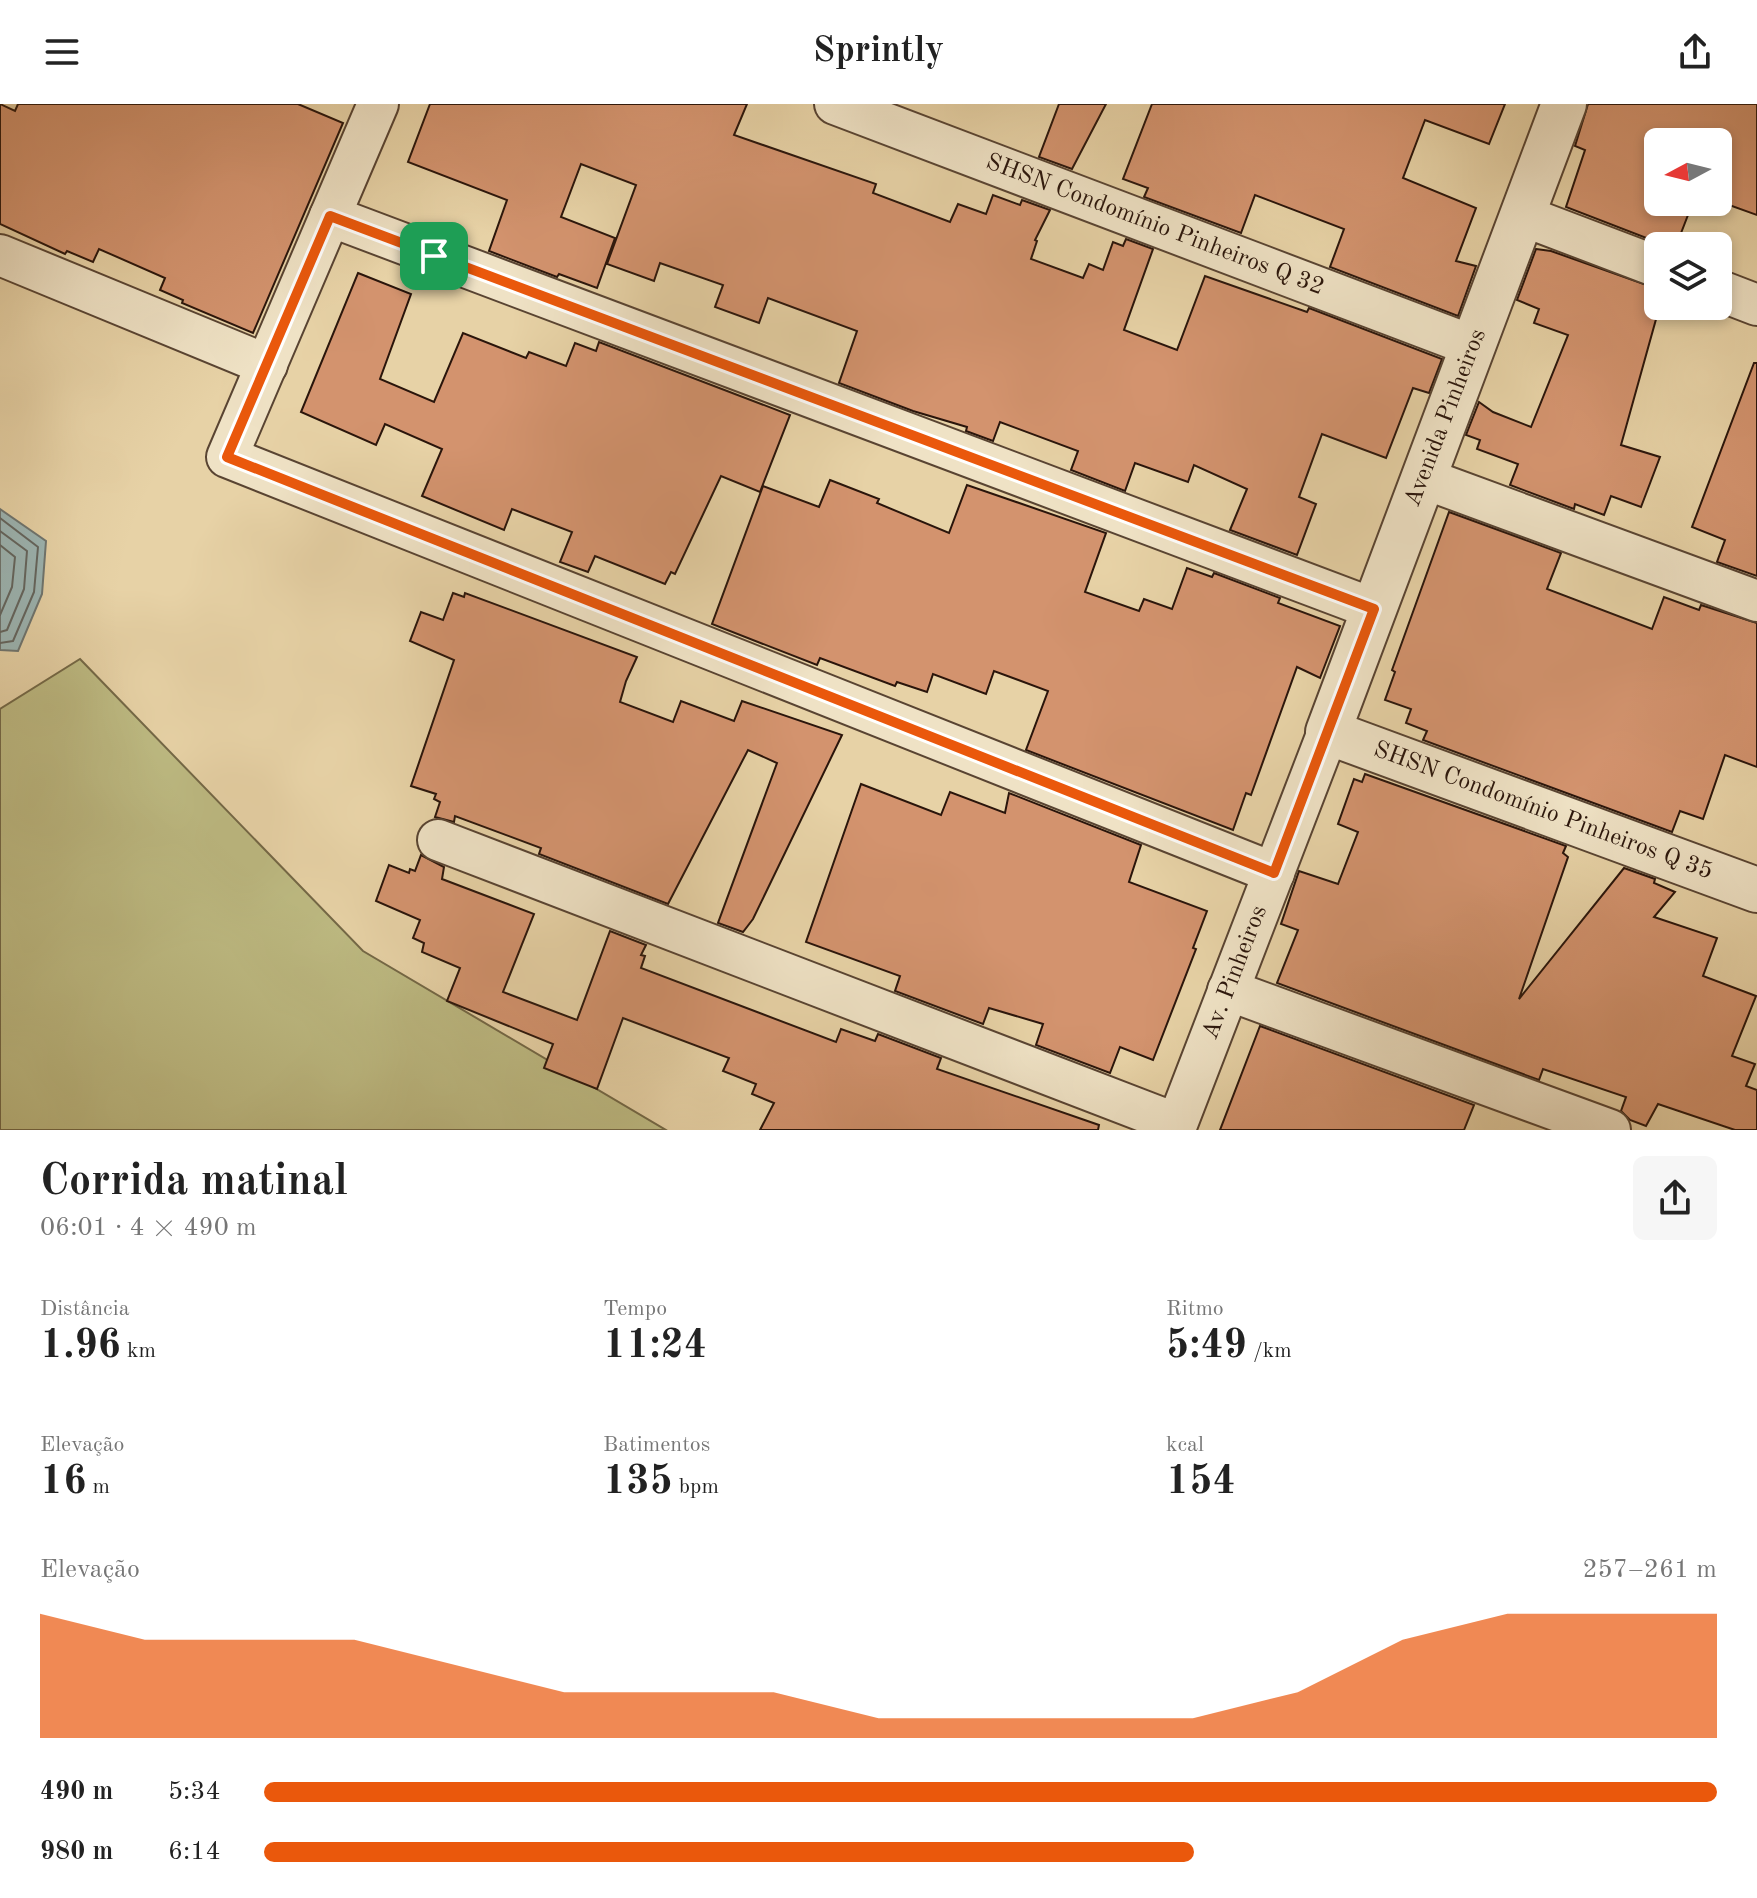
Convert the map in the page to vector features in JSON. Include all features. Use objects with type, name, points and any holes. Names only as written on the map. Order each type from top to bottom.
[{"type":"street","name":"SHSN Condomínio Pinheiros Q 32","points":[[835,104],[1473,346]]},
{"type":"street","name":"Avenida Pinheiros","points":[[1328,732],[1564,104]]},
{"type":"street","points":[[376,105],[227,457],[1274,873]]},
{"type":"street","points":[[1521,215],[1644,262]]},
{"type":"street","points":[[330,216],[1374,609]]},
{"type":"street","points":[[0,255],[267,365]]},
{"type":"street","points":[[1732,295],[1757,305]]},
{"type":"street","points":[[1423,478],[1757,601]]},
{"type":"street","name":"Av. Pinheiros","points":[[438,840],[1177,1124],[1328,732]]},
{"type":"street","name":"SHSN Condomínio Pinheiros Q 35","points":[[1328,732],[1757,890]]},
{"type":"street","points":[[1228,990],[1610,1130]]},
{"type":"shaded area","points":[[80,659],[363,951],[666,1130],[0,1130],[0,709]]},
{"type":"water","points":[[0,509],[46,541],[42,594],[18,651],[0,650]]},
{"type":"building","points":[[0,104],[15,111],[18,104],[298,104],[343,123],[253,333],[182,303],[183,300],[160,290],[165,278],[99,249],[93,262],[67,251],[65,254],[0,224]]},
{"type":"building","points":[[430,104],[747,104],[734,135],[876,184],[873,193],[950,222],[958,204],[986,214],[993,195],[1020,205],[1022,200],[1050,210],[1035,240],[1031,259],[1083,278],[1089,264],[1103,270],[1113,242],[1123,246],[1126,239],[1153,249],[1124,330],[1177,350],[1205,276],[1307,312],[1309,308],[1442,359],[1429,393],[1413,388],[1386,458],[1322,434],[1299,497],[1316,504],[1297,555],[1230,530],[1247,489],[1194,465],[1188,482],[1135,463],[1125,491],[1071,470],[1078,451],[1000,422],[993,441],[966,431],[967,427],[913,411],[839,383],[857,331],[768,298],[759,323],[715,307],[723,285],[660,263],[654,281],[607,264],[636,185],[581,164],[561,217],[615,238],[597,288],[559,274],[557,277],[489,251],[507,200],[408,162]]},
{"type":"building","points":[[1059,104],[1106,104],[1072,169],[1039,157]]},
{"type":"building","points":[[1152,104],[1505,104],[1489,144],[1425,120],[1403,178],[1476,208],[1456,261],[1476,266],[1458,316],[1330,267],[1344,229],[1255,195],[1241,233],[1144,197],[1148,188],[1123,179]]},
{"type":"building","points":[[1588,104],[1757,104],[1757,215],[1732,206],[1732,128],[1644,128],[1644,216],[1688,216],[1681,232],[1644,232],[1644,237],[1566,207],[1585,150],[1575,146]]},
{"type":"building","points":[[1536,249],[1551,251],[1644,284],[1644,320],[1656,320],[1621,445],[1660,457],[1641,507],[1611,496],[1604,515],[1575,504],[1574,509],[1510,485],[1518,464],[1477,449],[1480,440],[1466,435],[1479,402],[1493,412],[1531,427],[1568,335],[1534,323],[1539,309],[1517,300]]},
{"type":"building","points":[[358,273],[411,294],[380,379],[434,402],[463,333],[526,358],[529,352],[566,366],[575,343],[596,351],[599,342],[790,415],[760,492],[721,476],[675,574],[671,572],[665,584],[595,556],[588,572],[560,562],[572,532],[512,509],[504,530],[422,496],[442,449],[385,424],[376,445],[301,412]]},
{"type":"building","points":[[1754,363],[1757,363],[1757,576],[1717,562],[1725,540],[1692,527]]},
{"type":"building","points":[[830,480],[879,499],[877,503],[949,533],[967,485],[1106,533],[1085,592],[1139,611],[1144,599],[1172,609],[1187,568],[1212,577],[1214,573],[1280,598],[1278,603],[1340,626],[1320,678],[1297,667],[1251,795],[1246,793],[1233,830],[1026,750],[1048,691],[994,671],[986,694],[933,674],[927,692],[897,682],[895,686],[820,658],[817,665],[712,624],[763,486],[819,507]]},
{"type":"building","points":[[1449,512],[1561,553],[1547,589],[1652,629],[1664,597],[1699,610],[1701,605],[1757,623],[1757,767],[1725,755],[1703,819],[1680,811],[1672,832],[1423,740],[1427,731],[1406,723],[1411,709],[1385,700],[1395,672],[1392,670]]},
{"type":"building","points":[[453,593],[464,597],[465,593],[637,657],[620,702],[673,722],[681,701],[734,721],[742,701],[842,735],[753,919],[743,932],[718,923],[777,763],[748,750],[668,904],[539,854],[541,848],[455,816],[454,822],[435,817],[440,802],[434,799],[436,794],[411,786],[454,660],[410,641],[421,612],[443,620]]},
{"type":"building","points":[[1365,774],[1566,846],[1563,853],[1568,857],[1519,999],[1624,868],[1655,879],[1654,883],[1675,892],[1654,917],[1717,938],[1703,976],[1756,996],[1732,1056],[1755,1064],[1746,1086],[1757,1090],[1757,1130],[1735,1130],[1658,1104],[1646,1126],[1630,1120],[1621,1111],[1626,1097],[1543,1069],[1539,1080],[1277,983],[1298,930],[1281,924],[1299,871],[1338,884],[1358,832],[1338,824],[1354,779],[1362,782]]},
{"type":"building","points":[[861,784],[941,815],[950,792],[1005,813],[1009,793],[1141,845],[1129,882],[1207,911],[1193,948],[1196,949],[1153,1060],[1120,1047],[1110,1073],[1036,1045],[1043,1024],[989,1008],[983,1024],[895,991],[900,976],[806,942]]},
{"type":"building","points":[[421,855],[444,867],[442,879],[534,914],[503,992],[577,1020],[610,931],[646,945],[641,955],[645,956],[641,968],[836,1042],[841,1029],[875,1041],[878,1034],[941,1058],[937,1069],[1099,1125],[1098,1130],[760,1130],[774,1103],[752,1094],[756,1084],[723,1071],[729,1058],[623,1018],[597,1089],[544,1068],[553,1044],[447,1001],[460,968],[422,952],[424,943],[413,938],[420,920],[376,901],[389,865],[409,873],[410,869],[415,871]]},
{"type":"building","points":[[1260,1026],[1474,1105],[1464,1130],[1220,1130]]},
{"type":"route","points":[[330,216],[434,256],[1374,609],[1274,873],[227,457],[330,216]]}]
